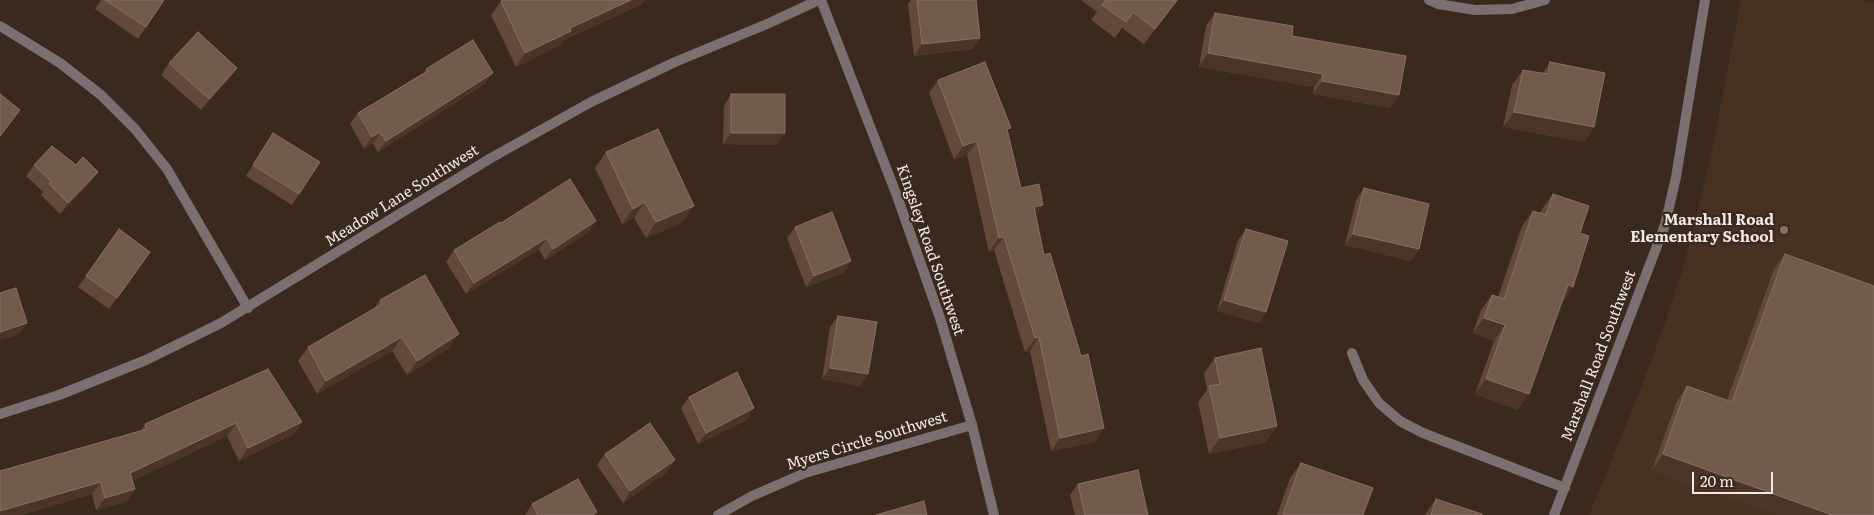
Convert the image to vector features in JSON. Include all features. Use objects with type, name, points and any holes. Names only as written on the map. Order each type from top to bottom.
[{"type":"street","name":"Meadow Lane Southwest","points":[[0,414],[59,395],[146,360],[248,308],[491,158],[591,102],[675,62],[820,0]]},
{"type":"street","name":"Kingsley Road Southwest","points":[[820,0],[897,196],[940,318],[972,425],[994,515]]},
{"type":"street","points":[[1428,0],[1438,4],[1475,10],[1512,9],[1545,0]]},
{"type":"street","name":"Marshall Road Southwest","points":[[1554,515],[1665,225],[1676,178],[1705,0]]},
{"type":"street","points":[[0,26],[60,63],[101,95],[135,129],[167,169],[248,308]]},
{"type":"street","points":[[1352,353],[1363,380],[1380,403],[1400,421],[1423,433],[1565,488]]},
{"type":"street","name":"Myers Circle Southwest","points":[[718,515],[752,496],[805,474],[972,425]]},
{"type":"shaded area","name":"Marshall Road Elementary School","points":[[1741,0],[1858,0],[1874,3],[1874,515],[1589,515],[1641,388],[1685,262],[1710,160]]},
{"type":"building","points":[[105,0],[164,0],[146,27]]},
{"type":"building","points":[[631,0],[570,28],[571,31],[525,53],[501,1]]},
{"type":"building","points":[[917,0],[976,0],[980,38],[922,44]]},
{"type":"building","points":[[1106,0],[1177,0],[1155,29],[1133,12],[1126,22],[1102,5]]},
{"type":"building","points":[[1215,13],[1293,26],[1292,36],[1406,56],[1399,95],[1322,81],[1323,74],[1208,53]]},
{"type":"building","points":[[198,32],[237,68],[209,99],[169,63]]},
{"type":"building","points":[[473,40],[493,73],[386,141],[380,132],[372,137],[358,113],[428,71],[426,69]]},
{"type":"building","points":[[985,62],[1011,128],[1007,129],[1021,188],[1039,184],[1043,205],[1034,207],[1044,255],[1050,253],[1081,356],[1088,354],[1104,428],[1060,438],[1039,337],[1035,338],[1004,237],[999,238],[977,141],[963,146],[938,80]]},
{"type":"building","points":[[1550,62],[1605,73],[1594,127],[1514,112],[1523,70],[1548,74]]},
{"type":"building","points":[[0,94],[20,110],[0,136]]},
{"type":"building","points":[[731,94],[785,94],[785,133],[731,133]]},
{"type":"building","points":[[658,129],[694,206],[656,222],[645,202],[633,209],[606,152]]},
{"type":"building","points":[[273,133],[320,162],[299,194],[253,165]]},
{"type":"building","points":[[52,146],[76,165],[83,157],[98,172],[68,203],[49,184],[51,181],[34,165]]},
{"type":"building","points":[[570,179],[596,221],[553,249],[547,238],[474,283],[454,250],[501,223]]},
{"type":"building","points":[[1364,188],[1429,204],[1419,249],[1353,234]]},
{"type":"building","points":[[1553,194],[1589,206],[1580,233],[1589,236],[1573,287],[1568,285],[1529,394],[1486,379],[1505,325],[1484,318],[1492,295],[1504,299],[1533,211],[1546,215]]},
{"type":"building","points":[[832,212],[851,261],[814,276],[795,227]]},
{"type":"building","points":[[119,229],[150,252],[117,298],[86,276]]},
{"type":"building","points":[[1246,229],[1288,241],[1266,312],[1224,300]]},
{"type":"building","points":[[1785,254],[1874,286],[1874,515],[1832,515],[1663,454],[1687,386],[1732,402]]},
{"type":"building","points":[[425,275],[459,334],[417,361],[402,337],[326,381],[308,347],[382,304],[380,300]]},
{"type":"building","points":[[16,288],[27,323],[0,332],[0,293]]},
{"type":"building","points":[[838,316],[877,322],[868,374],[830,368]]},
{"type":"building","points":[[1261,348],[1277,426],[1220,438],[1209,386],[1220,384],[1215,358]]},
{"type":"building","points":[[268,369],[302,422],[248,448],[236,423],[130,473],[135,489],[105,498],[101,482],[0,511],[0,471],[147,429],[145,424]]},
{"type":"building","points":[[737,372],[754,408],[706,433],[689,397]]},
{"type":"building","points":[[650,423],[675,460],[630,491],[605,454]]},
{"type":"building","points":[[1301,463],[1373,488],[1363,515],[1283,514]]},
{"type":"building","points":[[1138,470],[1148,515],[1085,515],[1078,484]]},
{"type":"building","points":[[578,479],[597,512],[593,515],[538,515],[532,504]]},
{"type":"building","points":[[1436,499],[1482,514],[1482,515],[1431,515]]},
{"type":"building","points":[[924,501],[927,515],[876,515]]},
{"type":"place","name":"Marshall Road Elementary School","points":[[1784,230]]}]
